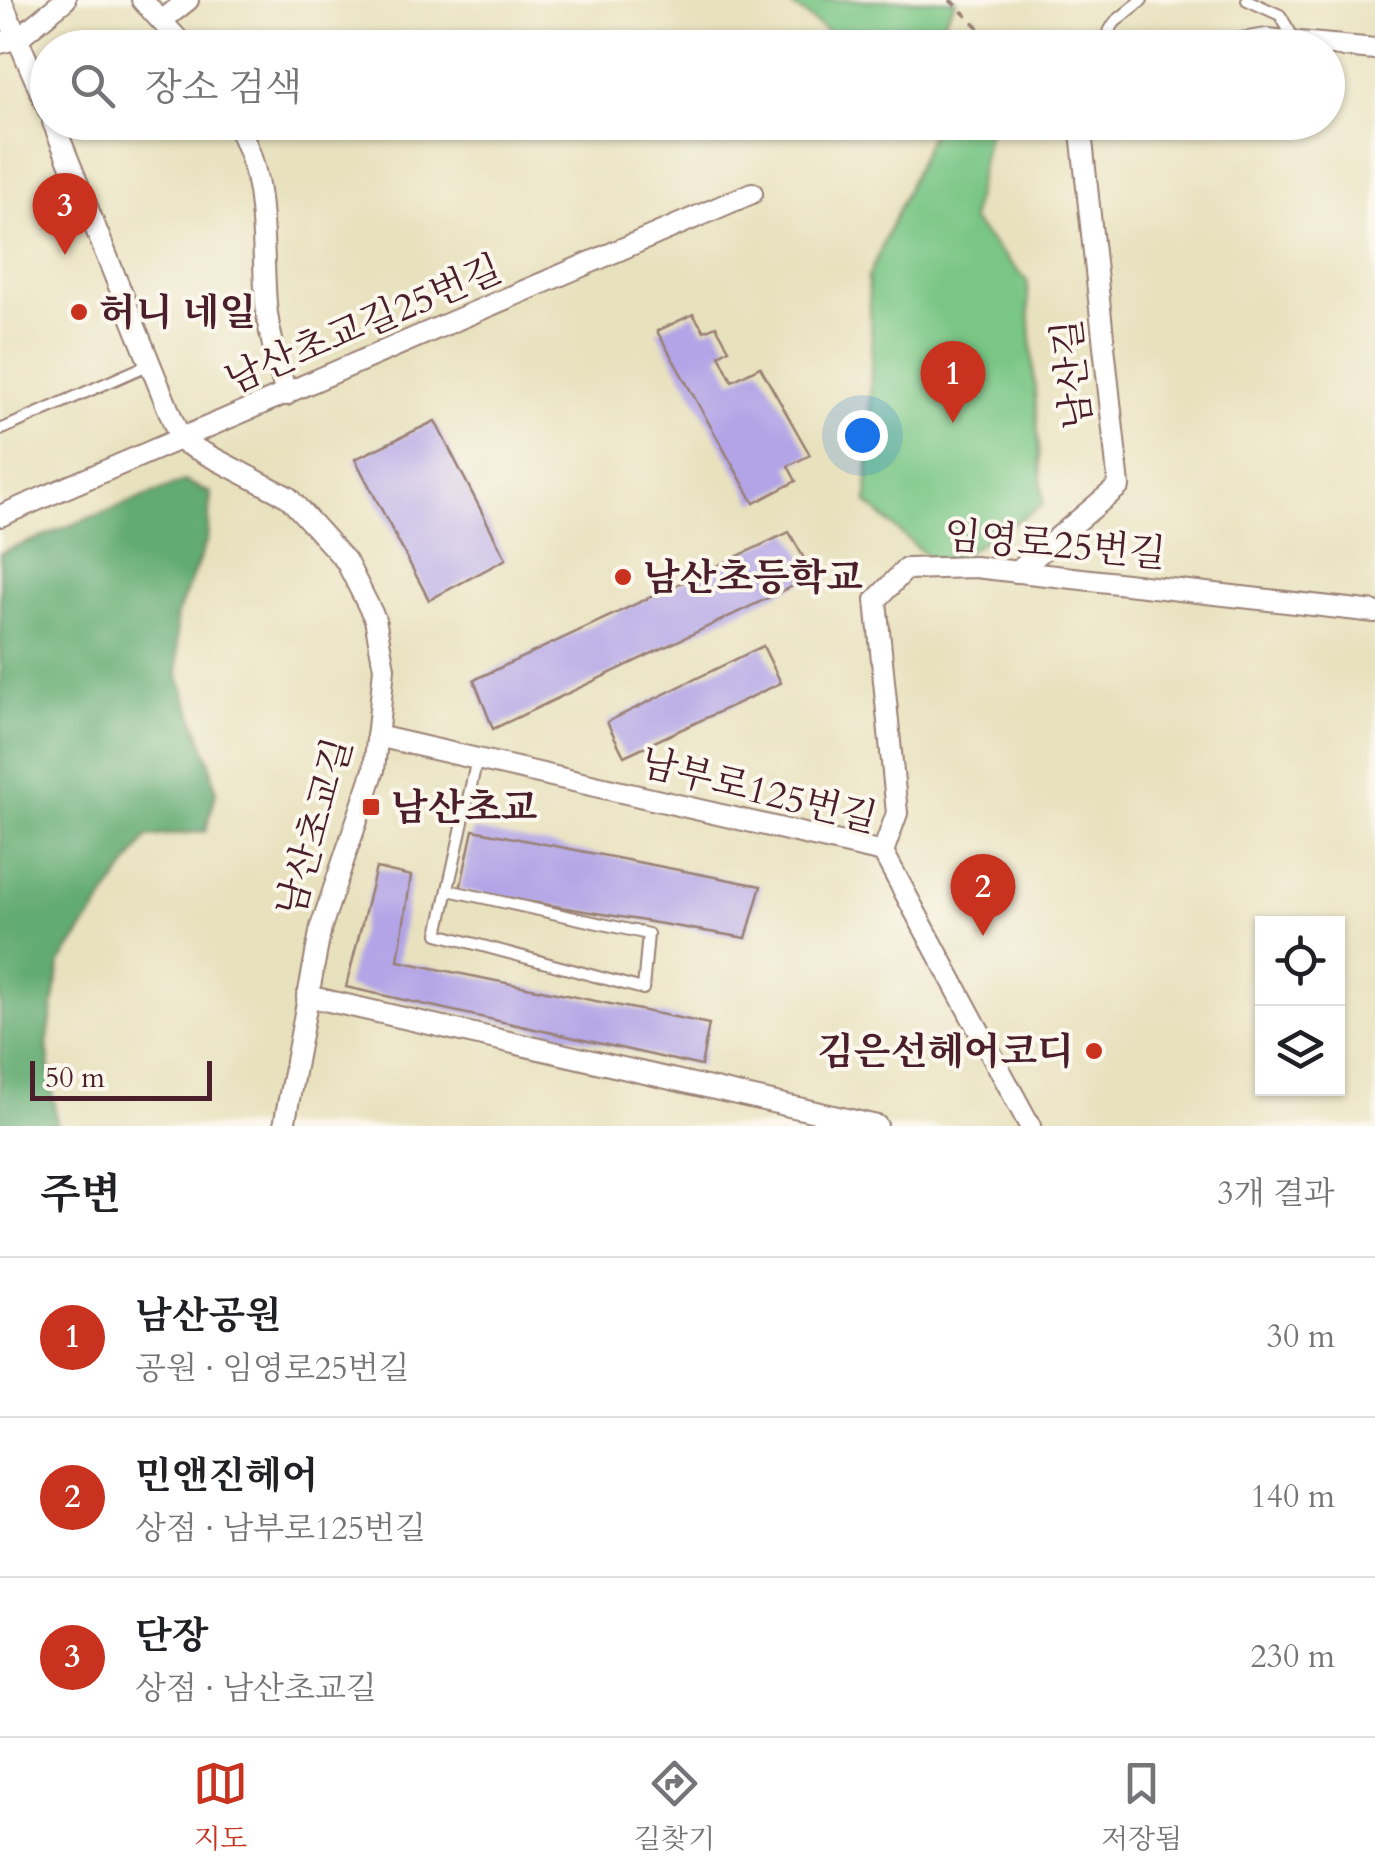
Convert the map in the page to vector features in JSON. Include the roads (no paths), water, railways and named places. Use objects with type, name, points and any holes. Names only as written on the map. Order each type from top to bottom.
[{"type":"street","points":[[0,0],[9,40],[30,77]]},
{"type":"street","points":[[9,40],[64,0]]},
{"type":"street","points":[[142,0],[172,30]]},
{"type":"street","points":[[164,19],[188,0]]},
{"type":"street","points":[[1345,46],[1375,49]]},
{"type":"street","points":[[60,140],[181,441]]},
{"type":"street","points":[[246,140],[266,228],[266,307],[286,395]]},
{"type":"street","name":"남산길","points":[[1017,572],[1119,486],[1082,140]]},
{"type":"street","name":"남산초교길25번길","points":[[0,516],[752,193]]},
{"type":"street","name":"남산초교길","points":[[181,441],[288,497],[346,562],[376,619],[384,668],[374,770],[322,928],[284,1126]]},
{"type":"street","name":"임영로25번길","points":[[883,852],[897,813],[876,600],[906,569],[1017,572],[1375,612]]},
{"type":"street","name":"남부로125번길","points":[[377,736],[883,852],[1030,1126]]},
{"type":"street","points":[[307,996],[877,1126]]},
{"type":"lane","points":[[1110,30],[1142,0]]},
{"type":"lane","points":[[1247,0],[1280,16],[1289,30]]},
{"type":"lane","points":[[0,430],[150,364]]},
{"type":"lane","points":[[448,890],[648,934],[643,988],[438,934],[477,758]]},
{"type":"place","name":"단장","points":[[65,255]]},
{"type":"place","name":"허니 네일","points":[[79,312]]},
{"type":"place","name":"남산공원","points":[[953,423]]},
{"type":"place","name":"남산초등학교","points":[[623,577]]},
{"type":"place","name":"남산초교","points":[[371,807]]},
{"type":"place","name":"민앤진헤어","points":[[983,936]]},
{"type":"place","name":"김은선헤어코디","points":[[1094,1051]]}]
